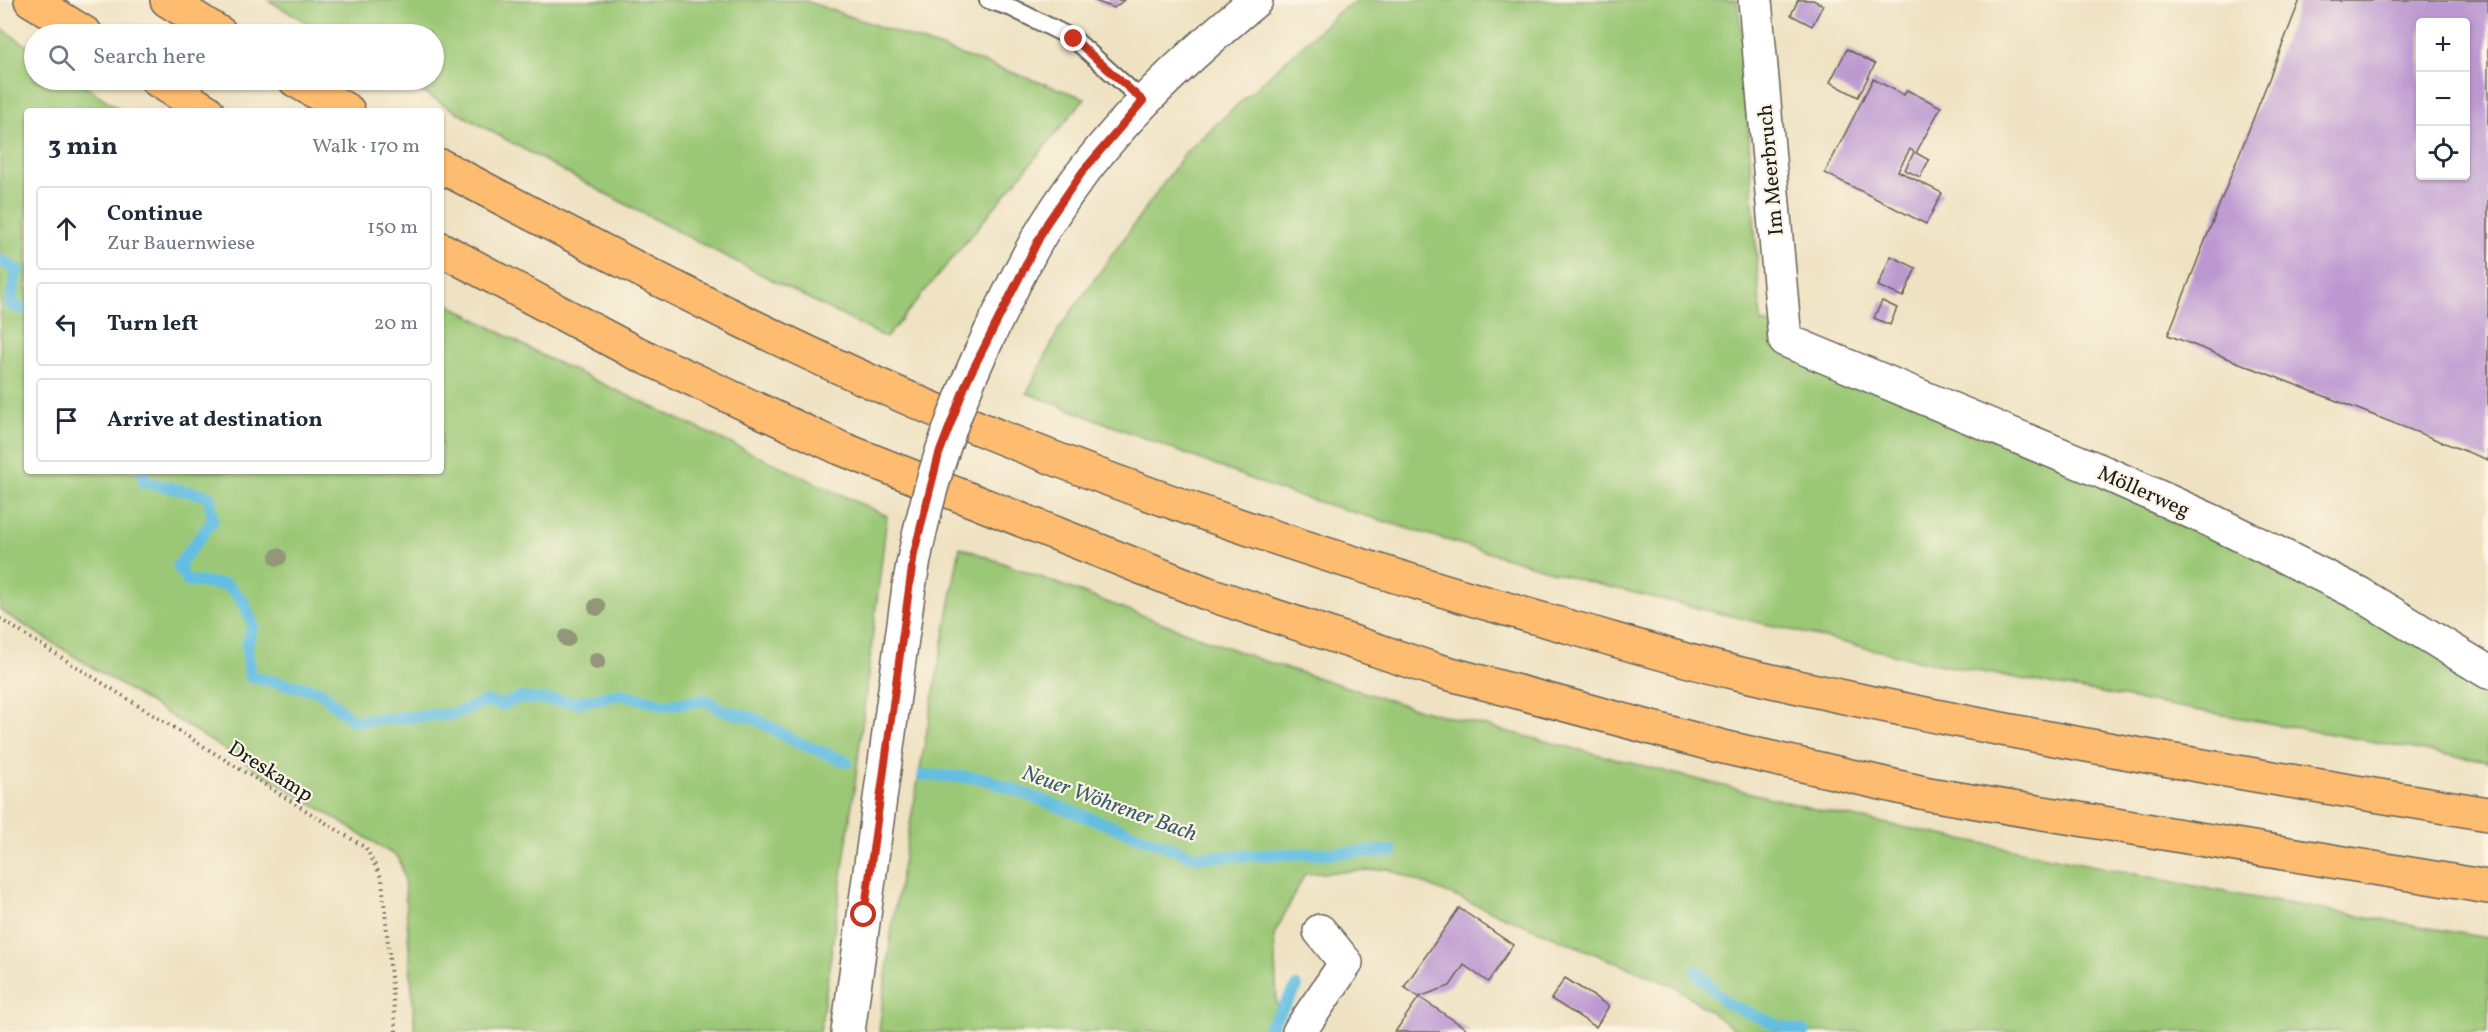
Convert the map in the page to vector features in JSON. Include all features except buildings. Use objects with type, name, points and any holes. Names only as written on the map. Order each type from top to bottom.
[{"type":"highway","points":[[31,0],[70,24]]},
{"type":"highway","points":[[167,0],[205,24]]},
{"type":"highway","points":[[173,90],[202,108]]},
{"type":"highway","points":[[312,90],[343,108]]},
{"type":"highway","points":[[444,168],[663,283],[861,378],[1045,455],[1231,524],[1441,592],[1737,673],[1941,717],[2336,789],[2488,814]]},
{"type":"highway","points":[[444,251],[630,350],[840,448],[1206,593],[1436,670],[1719,746],[1929,794],[2488,887]]},
{"type":"street","points":[[848,1032],[917,536],[939,454],[967,381],[1047,223],[1083,171],[1143,101],[1192,52],[1256,0]]},
{"type":"street","name":"Im Meerbruch","points":[[1755,0],[1785,340]]},
{"type":"street","name":"Möllerweg","points":[[1785,340],[2105,473],[2212,521],[2360,594],[2488,672]]},
{"type":"street","points":[[1299,1032],[1346,963],[1320,931]]},
{"type":"lane","points":[[988,0],[1012,8],[1074,39],[1143,101]]},
{"type":"path","name":"Dreskamp","points":[[0,619],[366,848],[382,879],[396,1032]]},
{"type":"green space","points":[[268,0],[803,0],[1085,98],[886,338],[581,181],[419,90],[444,90],[444,24],[309,24]]},
{"type":"green space","points":[[1359,0],[1737,0],[1742,39],[1761,322],[1799,334],[2488,661],[2488,762],[1926,662],[1584,581],[1282,491],[1027,393],[1059,329],[1186,152],[1342,9]]},
{"type":"green space","points":[[0,27],[24,44],[24,90],[91,90],[118,108],[24,108],[24,474],[444,474],[444,302],[547,358],[887,516],[856,776],[820,1032],[415,1032],[404,877],[399,858],[0,610]]},
{"type":"green space","points":[[960,547],[1261,660],[1414,708],[1823,811],[2244,896],[2488,938],[2488,1032],[1743,1032],[1734,1029],[1676,987],[1388,869],[1305,874],[1274,935],[1278,1032],[879,1032],[893,919]]},
{"type":"waterway","name":"Neuer Wöhrener Bach","points":[[0,260],[17,270],[10,305],[24,308]]},
{"type":"waterway","name":"Neuer Wöhrener Bach","points":[[143,474],[144,482],[209,496],[213,520],[178,566],[187,581],[227,585],[243,601],[253,625],[247,645],[250,677],[320,691],[353,721],[453,714],[487,701],[502,705],[519,698],[580,702],[620,694],[666,705],[707,700],[721,710],[754,718],[794,741],[847,762]]},
{"type":"waterway","name":"Neuer Wöhrener Bach","points":[[923,775],[982,778],[1195,857],[1392,851]]},
{"type":"waterway","name":"Neuer Wöhrener Bach","points":[[1696,971],[1726,1003],[1782,1027],[1805,1032]]},
{"type":"waterway","points":[[1266,1032],[1297,987]]},
{"type":"route","points":[[864,915],[914,553],[939,454],[967,381],[1047,223],[1083,171],[1143,101],[1074,39]]}]
